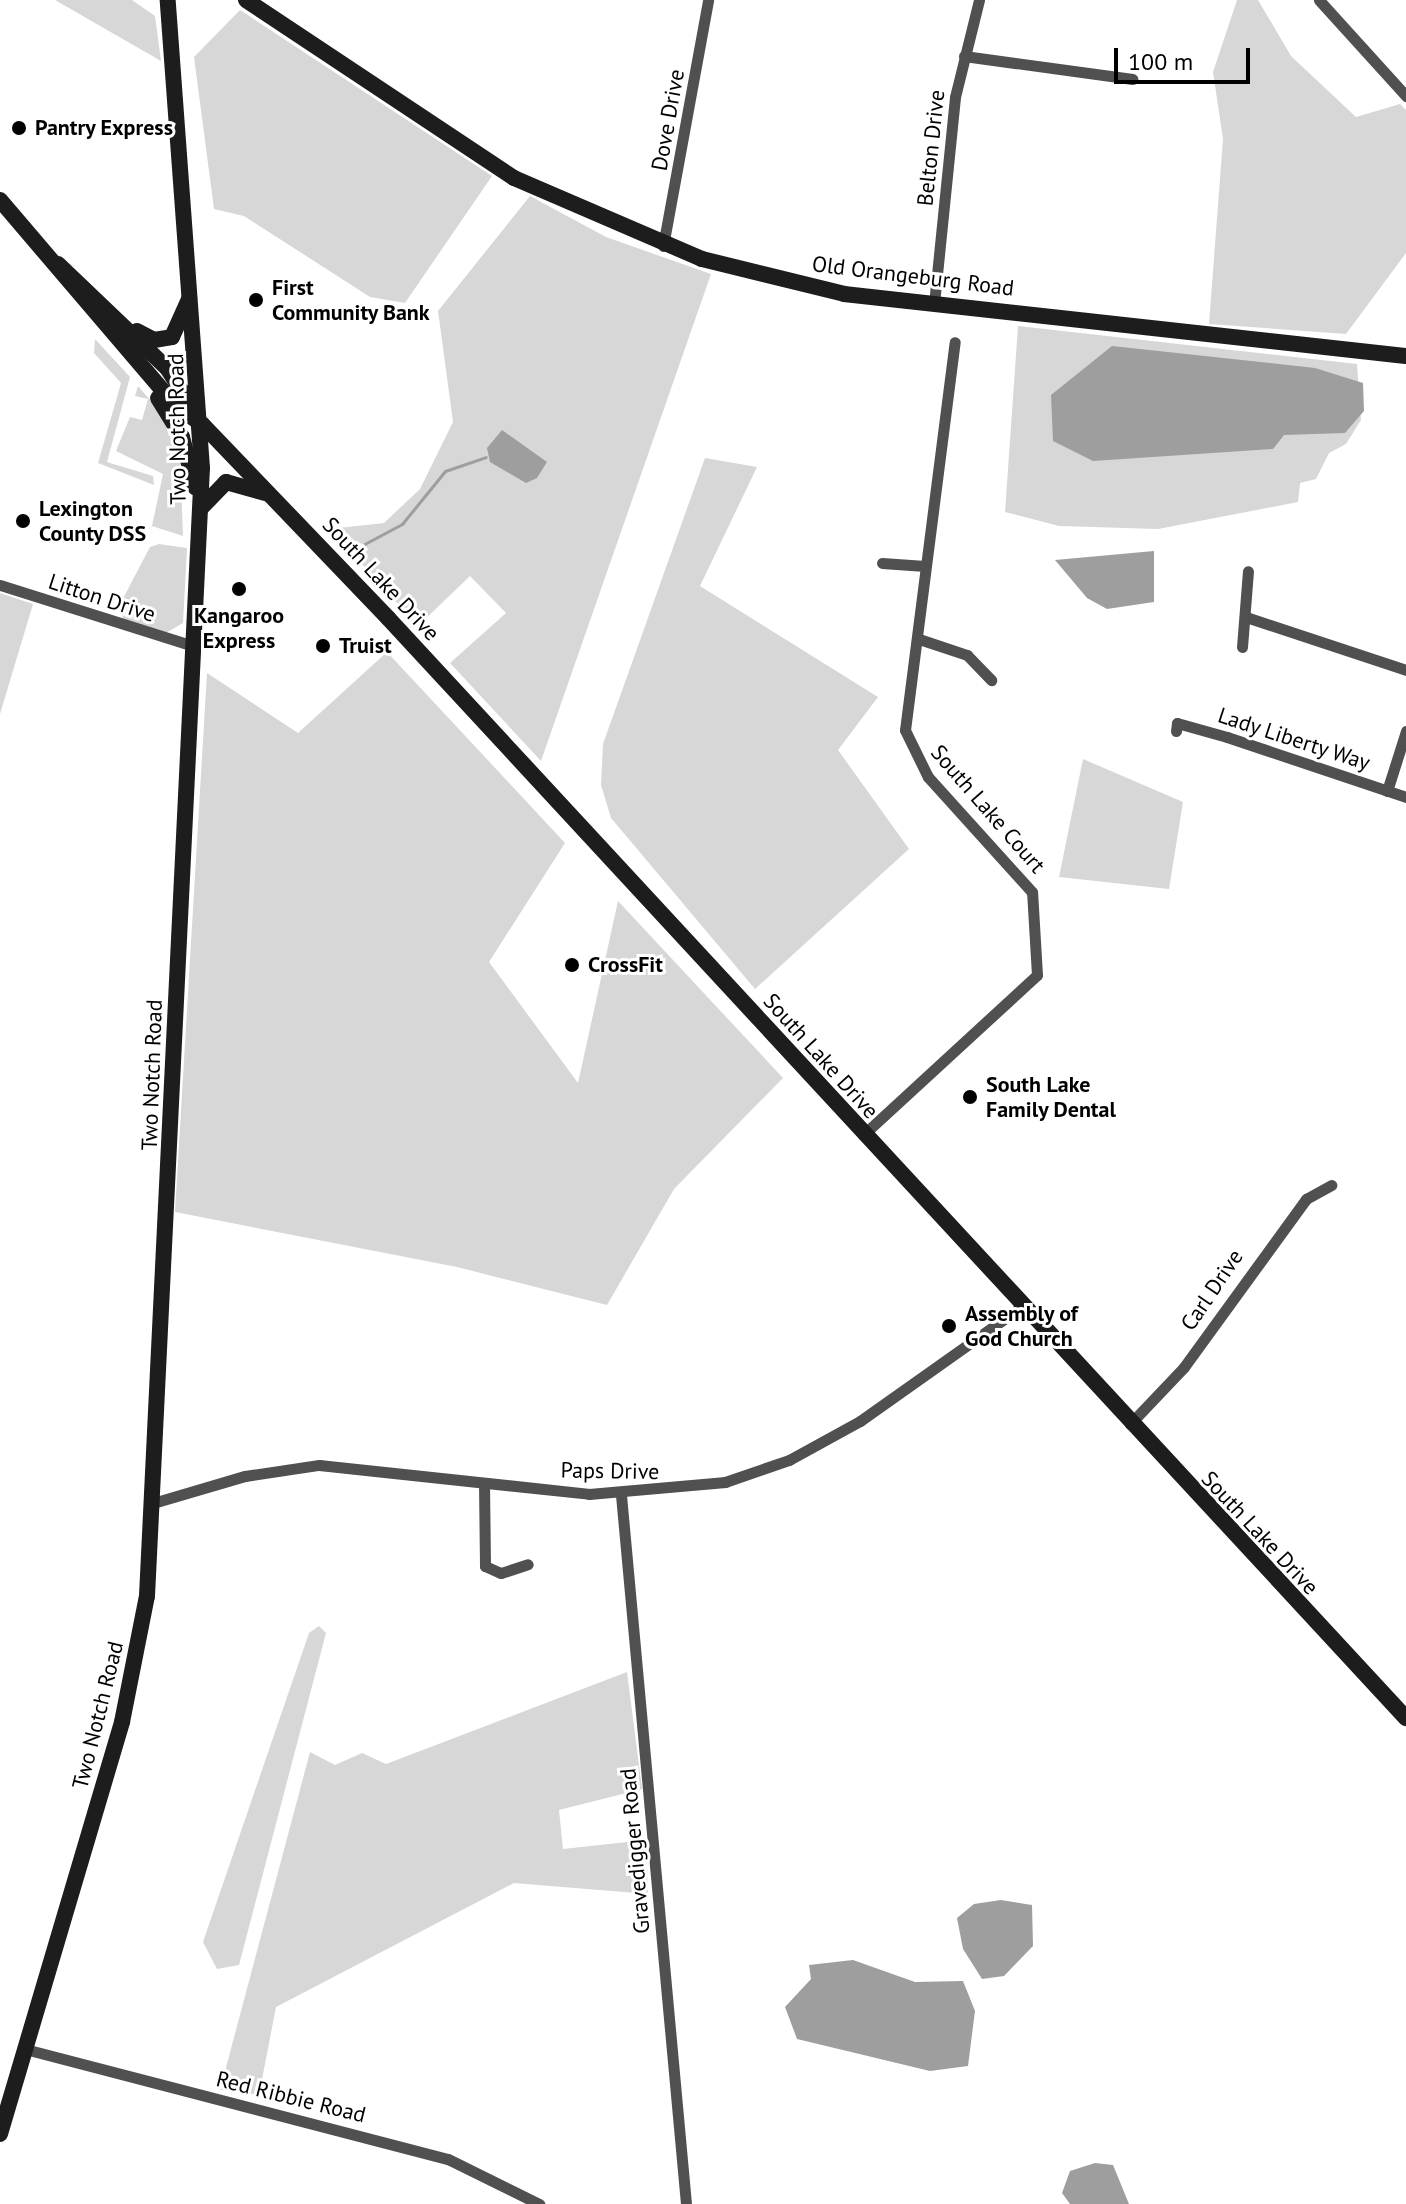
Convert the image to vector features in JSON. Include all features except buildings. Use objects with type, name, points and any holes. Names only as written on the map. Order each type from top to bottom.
[{"type":"street","name":"Two Notch Road","points":[[0,2134],[134,1669],[153,1503],[201,508],[202,424],[194,282],[168,0]]},
{"type":"street","points":[[170,28],[175,0]]},
{"type":"street","name":"Old Orangeburg Road","points":[[246,0],[489,164],[663,246],[844,294],[1406,356]]},
{"type":"street","name":"Dove Drive","points":[[663,246],[708,0]]},
{"type":"street","name":"Belton Drive","points":[[934,304],[964,56],[979,0]]},
{"type":"street","points":[[1319,0],[1406,96]]},
{"type":"street","points":[[964,56],[1132,79]]},
{"type":"street","name":"South Lake Drive","points":[[0,200],[141,366],[271,495],[1021,1307],[1406,1718]]},
{"type":"street","name":"South Lake Drive","points":[[54,261],[114,315],[185,391],[202,424]]},
{"type":"street","points":[[114,315],[146,337],[167,340],[184,320],[194,282]]},
{"type":"street","name":"South Lake Court","points":[[863,1135],[1037,975],[1032,892],[928,777],[910,743],[925,566],[955,342]]},
{"type":"street","points":[[141,366],[182,437],[201,508]]},
{"type":"street","points":[[201,508],[226,482],[271,495]]},
{"type":"street","points":[[882,563],[925,566]]},
{"type":"street","points":[[1242,647],[1248,571]]},
{"type":"street","name":"Litton Drive","points":[[0,585],[193,646]]},
{"type":"street","points":[[1246,617],[1406,670]]},
{"type":"street","points":[[919,639],[967,655],[991,680]]},
{"type":"street","name":"Lady Liberty Way","points":[[1176,731],[1177,723],[1190,726],[1406,797]]},
{"type":"street","points":[[1387,791],[1406,731]]},
{"type":"street","name":"Carl Drive","points":[[1130,1424],[1184,1367],[1306,1199],[1331,1185]]},
{"type":"street","name":"Paps Drive","points":[[153,1503],[309,1466],[621,1495],[725,1482],[789,1460],[860,1421],[1021,1307]]},
{"type":"street","points":[[484,1483],[485,1566],[501,1573],[528,1564]]},
{"type":"street","name":"Gravedigger Road","points":[[621,1495],[686,2204]]},
{"type":"street","name":"Red Ribbie Road","points":[[25,2049],[448,2159],[539,2204]]},
{"type":"shaded area","points":[[55,0],[132,0],[155,16],[161,61]]},
{"type":"shaded area","points":[[1237,0],[1258,0],[1291,56],[1356,117],[1400,104],[1406,110],[1406,253],[1346,334],[1209,324],[1223,139],[1213,72]]},
{"type":"shaded area","points":[[240,10],[492,176],[405,303],[370,297],[244,216],[214,209],[194,57]]},
{"type":"shaded area","points":[[530,196],[606,237],[711,274],[541,761],[450,663],[506,613],[470,576],[418,626],[330,529],[384,523],[420,489],[453,422],[438,311]]},
{"type":"shaded area","points":[[1018,326],[1357,364],[1361,420],[1346,444],[1329,453],[1316,479],[1300,483],[1298,502],[1158,529],[1059,526],[1005,512]]},
{"type":"shaded area","points":[[95,339],[130,377],[107,462],[153,476],[154,485],[98,463],[121,383],[94,353]]},
{"type":"shaded area","points":[[1112,346],[1315,368],[1363,383],[1364,411],[1345,433],[1284,435],[1273,449],[1093,461],[1053,441],[1051,395]]},
{"type":"shaded area","points":[[138,386],[163,415],[180,454],[183,536],[152,526],[163,474],[116,451],[130,417],[142,420],[148,399],[135,396]]},
{"type":"shaded area","points":[[502,430],[547,462],[537,478],[526,483],[490,462],[487,448]]},
{"type":"shaded area","points":[[705,458],[757,467],[700,586],[878,697],[838,750],[909,849],[755,989],[611,818],[601,785],[603,744]]},
{"type":"shaded area","points":[[159,544],[187,548],[183,623],[166,633],[125,622],[118,608],[150,547]]},
{"type":"shaded area","points":[[1154,551],[1154,602],[1107,609],[1087,598],[1055,560]]},
{"type":"shaded area","points":[[0,593],[33,604],[0,714]]},
{"type":"shaded area","points":[[387,652],[565,843],[489,962],[578,1083],[618,901],[783,1078],[674,1189],[607,1305],[457,1267],[175,1212],[207,673],[298,733]]},
{"type":"shaded area","points":[[1083,759],[1183,802],[1169,889],[1059,877]]},
{"type":"shaded area","points":[[319,1626],[326,1633],[239,1965],[217,1969],[203,1942],[309,1633]]},
{"type":"shaded area","points":[[627,1672],[642,1789],[559,1810],[563,1849],[646,1840],[648,1894],[514,1883],[276,2007],[259,2095],[220,2090],[310,1752],[335,1765],[362,1753],[386,1764]]},
{"type":"shaded area","points":[[1001,1900],[1032,1905],[1033,1946],[1004,1976],[982,1979],[963,1949],[957,1918],[974,1904]]},
{"type":"shaded area","points":[[853,1960],[915,1982],[963,1981],[975,2011],[968,2066],[930,2071],[797,2039],[785,2007],[811,1979],[809,1965]]},
{"type":"shaded area","points":[[1095,2163],[1113,2165],[1129,2204],[1070,2204],[1062,2193],[1070,2171]]},
{"type":"waterway","points":[[357,548],[402,524],[445,471],[486,457]]},
{"type":"place","name":"Pantry Express","points":[[19,128]]},
{"type":"place","name":"First Community Bank","points":[[256,300]]},
{"type":"place","name":"Lexington County DSS","points":[[23,521]]},
{"type":"place","name":"Kangaroo Express","points":[[239,589]]},
{"type":"place","name":"Truist","points":[[323,646]]},
{"type":"place","name":"CrossFit","points":[[572,965]]},
{"type":"place","name":"South Lake Family Dental","points":[[970,1097]]},
{"type":"place","name":"Assembly of God Church","points":[[949,1326]]}]
